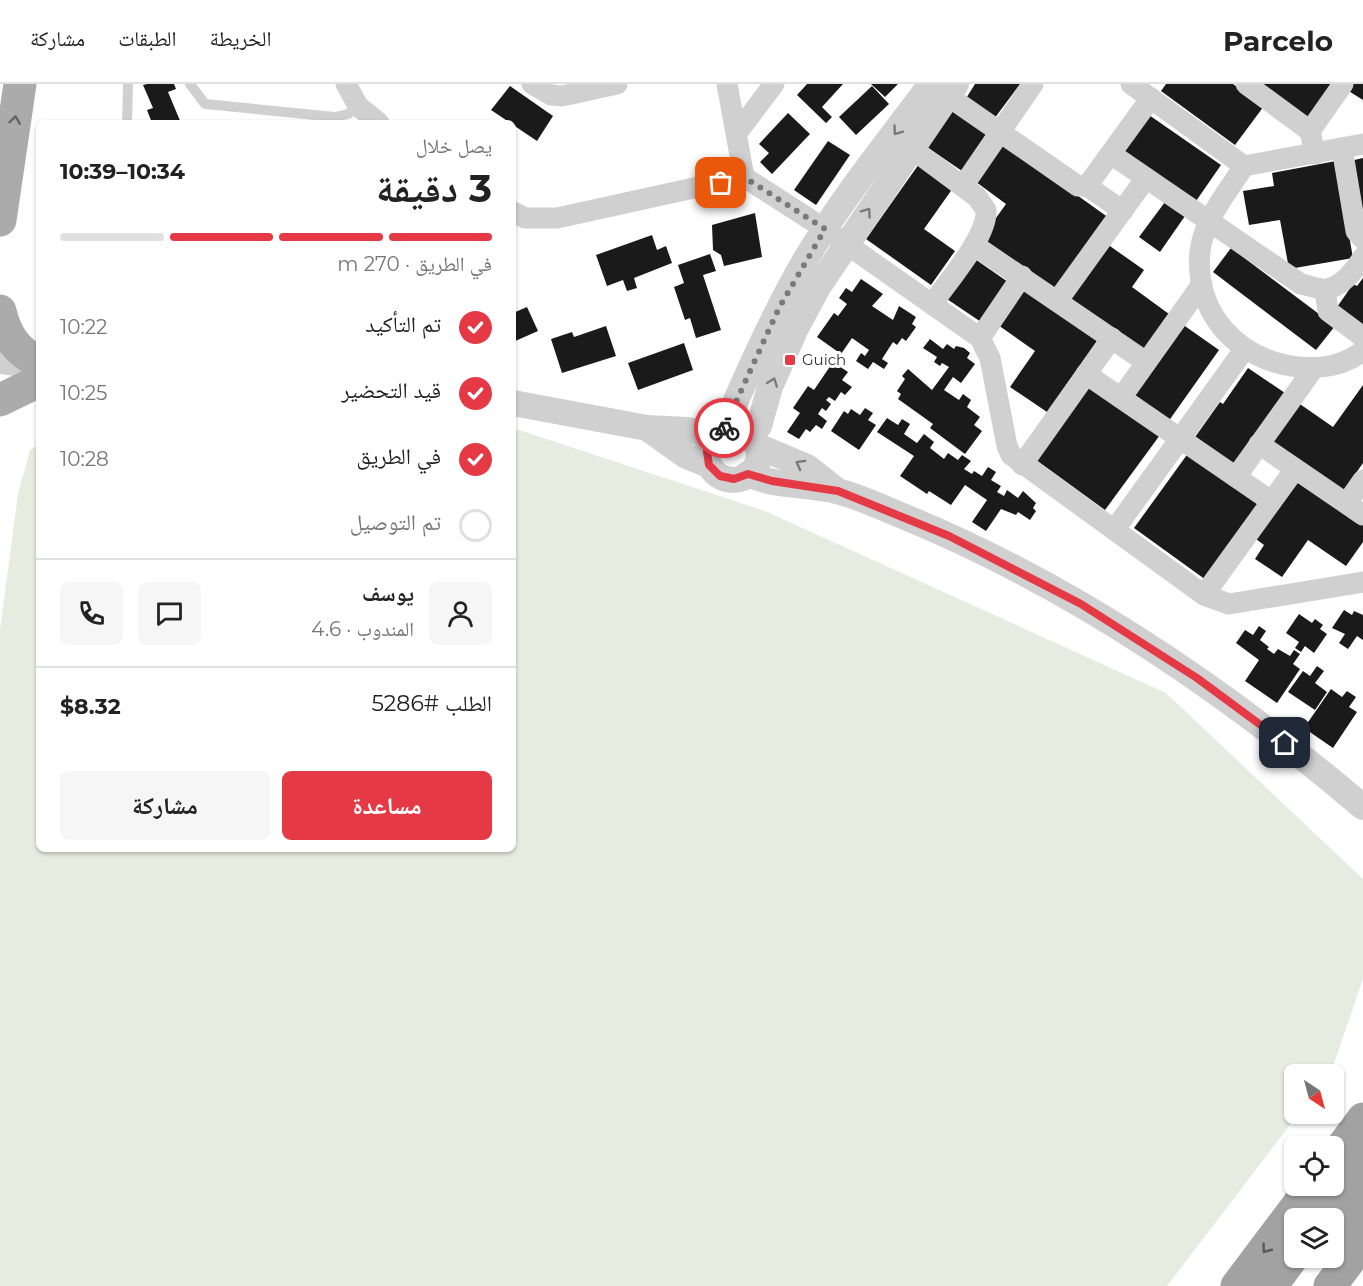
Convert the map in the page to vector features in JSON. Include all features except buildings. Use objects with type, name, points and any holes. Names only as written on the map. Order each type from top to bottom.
[{"type":"highway","points":[[1344,1145],[1363,1119]]},
{"type":"highway","points":[[1329,1208],[1363,1163]]},
{"type":"highway","points":[[1237,1286],[1305,1196]]},
{"type":"highway","points":[[1344,1227],[1363,1201]]},
{"type":"highway","points":[[1330,1286],[1363,1242]]},
{"type":"highway","points":[[1272,1286],[1285,1268]]},
{"type":"highway","points":[[1299,1286],[1313,1268]]},
{"type":"main road","points":[[0,220],[20,84]]},
{"type":"main road","points":[[0,311],[9,338],[30,377],[0,400]]},
{"type":"street","points":[[346,84],[358,106],[375,120]]},
{"type":"street","points":[[532,84],[556,96],[617,84]]},
{"type":"street","points":[[727,84],[744,177]]},
{"type":"street","points":[[737,133],[774,84]]},
{"type":"street","points":[[963,186],[1033,84]]},
{"type":"street","points":[[1246,84],[1310,131],[1314,154]]},
{"type":"street","points":[[1310,131],[1343,84]]},
{"type":"street","points":[[945,88],[1078,186],[1087,186],[1123,211]]},
{"type":"street","points":[[647,428],[686,456],[709,465],[726,479],[742,478],[748,474],[758,459],[754,441],[771,387],[835,236],[911,148],[945,88]]},
{"type":"street","points":[[709,465],[707,452],[735,404],[779,308],[945,88]]},
{"type":"street","points":[[1087,186],[1111,154],[1145,90],[1244,166]]},
{"type":"street","points":[[1363,144],[1244,166],[1208,220],[1200,253],[1202,284],[1225,331],[1244,350],[1263,360],[1283,365],[1314,368],[1329,368],[1352,359],[1363,351]]},
{"type":"street","points":[[911,148],[977,197],[986,210],[984,223],[974,245],[933,303]]},
{"type":"street","points":[[1342,148],[1356,231],[1363,239]]},
{"type":"street","points":[[1111,154],[1283,274],[1301,284],[1325,290],[1348,276],[1363,256]]},
{"type":"street","points":[[516,214],[525,218],[557,218],[744,177],[835,236],[980,338],[990,358],[1006,446],[1011,455],[1204,595],[1229,604],[1363,582]]},
{"type":"street","points":[[1058,300],[1146,178]]},
{"type":"street","points":[[974,245],[1146,362]]},
{"type":"street","points":[[980,338],[1022,276]]},
{"type":"street","points":[[1121,398],[1202,284]]},
{"type":"street","points":[[1325,290],[1328,311],[1363,337]]},
{"type":"street","points":[[1022,465],[1112,338]]},
{"type":"street","points":[[1115,529],[1244,350]]},
{"type":"street","points":[[0,361],[30,377]]},
{"type":"street","points":[[1236,477],[1314,368]]},
{"type":"street","points":[[1086,374],[1271,501]]},
{"type":"street","points":[[516,404],[647,428],[719,433],[741,429],[754,441],[807,467],[838,491]]},
{"type":"street","points":[[688,430],[713,422],[735,404]]},
{"type":"street","points":[[1259,444],[1355,508],[1363,480]]},
{"type":"street","points":[[1204,595],[1295,469]]},
{"type":"street","points":[[748,474],[772,481],[838,491],[949,536],[1081,604],[1234,705],[1317,768],[1363,807]]},
{"type":"lane","points":[[127,120],[128,84]]},
{"type":"lane","points":[[190,84],[205,104],[335,117],[348,114],[358,106]]},
{"type":"shaded area","points":[[516,429],[765,511],[1166,693],[1363,879],[1363,979],[1334,1064],[1284,1064],[1284,1124],[1291,1124],[1167,1286],[0,1286],[0,630],[18,494],[30,450],[36,446],[36,852],[516,852]]},
{"type":"way so far","points":[[721,183],[744,177],[825,229],[779,308],[724,428]]},
{"type":"place","name":"Guich","points":[[790,360]]},
{"type":"route","points":[[724,428],[711,440],[707,452],[709,465],[720,476],[734,479],[748,474],[772,481],[838,491],[949,536],[1035,578],[1081,604],[1197,678],[1285,743]]}]
